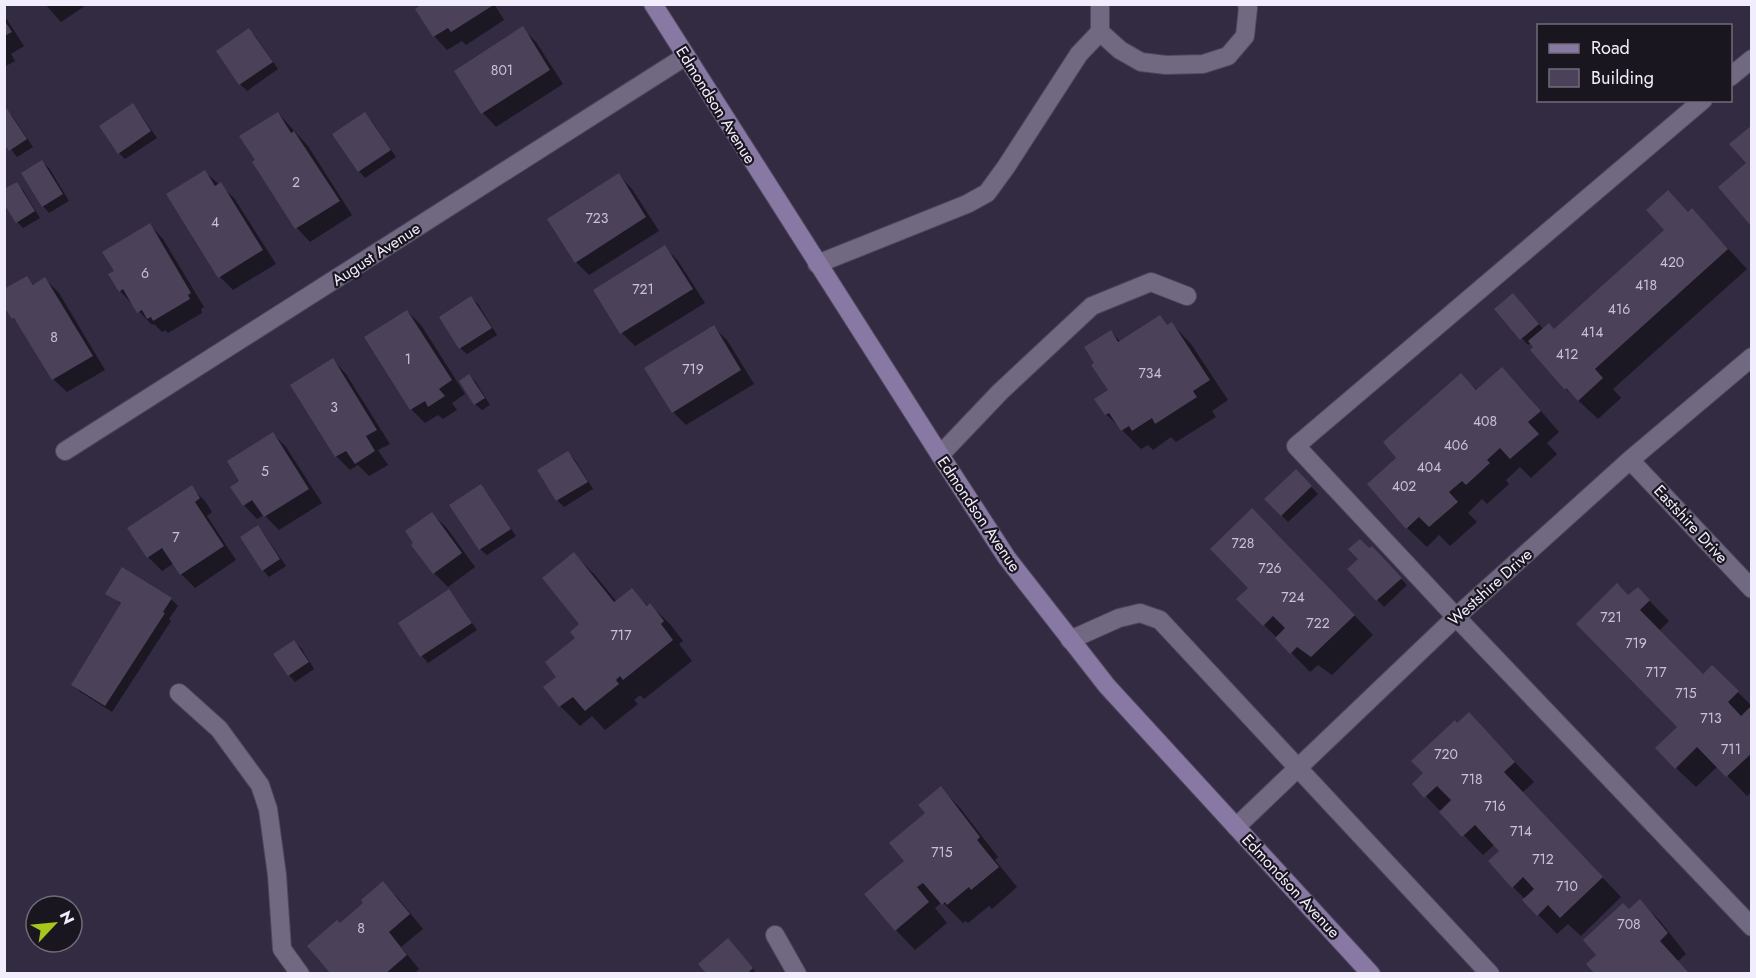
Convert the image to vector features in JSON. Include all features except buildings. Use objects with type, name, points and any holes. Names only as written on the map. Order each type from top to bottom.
[{"type":"main road","name":"Edmondson Avenue","points":[[653,4],[817,264],[1007,558],[1107,686],[1371,974]]},
{"type":"street","points":[[817,264],[968,204],[987,193],[1079,54],[1100,32],[1100,4]]},
{"type":"street","points":[[1100,32],[1120,50],[1141,62],[1166,65],[1203,64],[1228,56],[1245,36],[1247,4]]},
{"type":"street","name":"August Avenue","points":[[66,452],[686,56]]},
{"type":"street","points":[[1732,76],[1752,59]]},
{"type":"street","points":[[1701,102],[1296,447],[1752,927]]},
{"type":"street","points":[[940,455],[1000,392],[1092,306],[1151,282],[1187,296]]},
{"type":"street","name":"Westshire Drive","points":[[1236,827],[1456,617],[1630,460],[1752,357]]},
{"type":"street","name":"Eastshire Drive","points":[[1630,460],[1752,589]]},
{"type":"street","points":[[1070,640],[1119,618],[1140,613],[1160,620],[1490,974]]},
{"type":"street","points":[[179,693],[219,729],[260,785],[268,809],[277,874],[282,949],[300,974]]},
{"type":"street","points":[[775,935],[797,974]]}]
